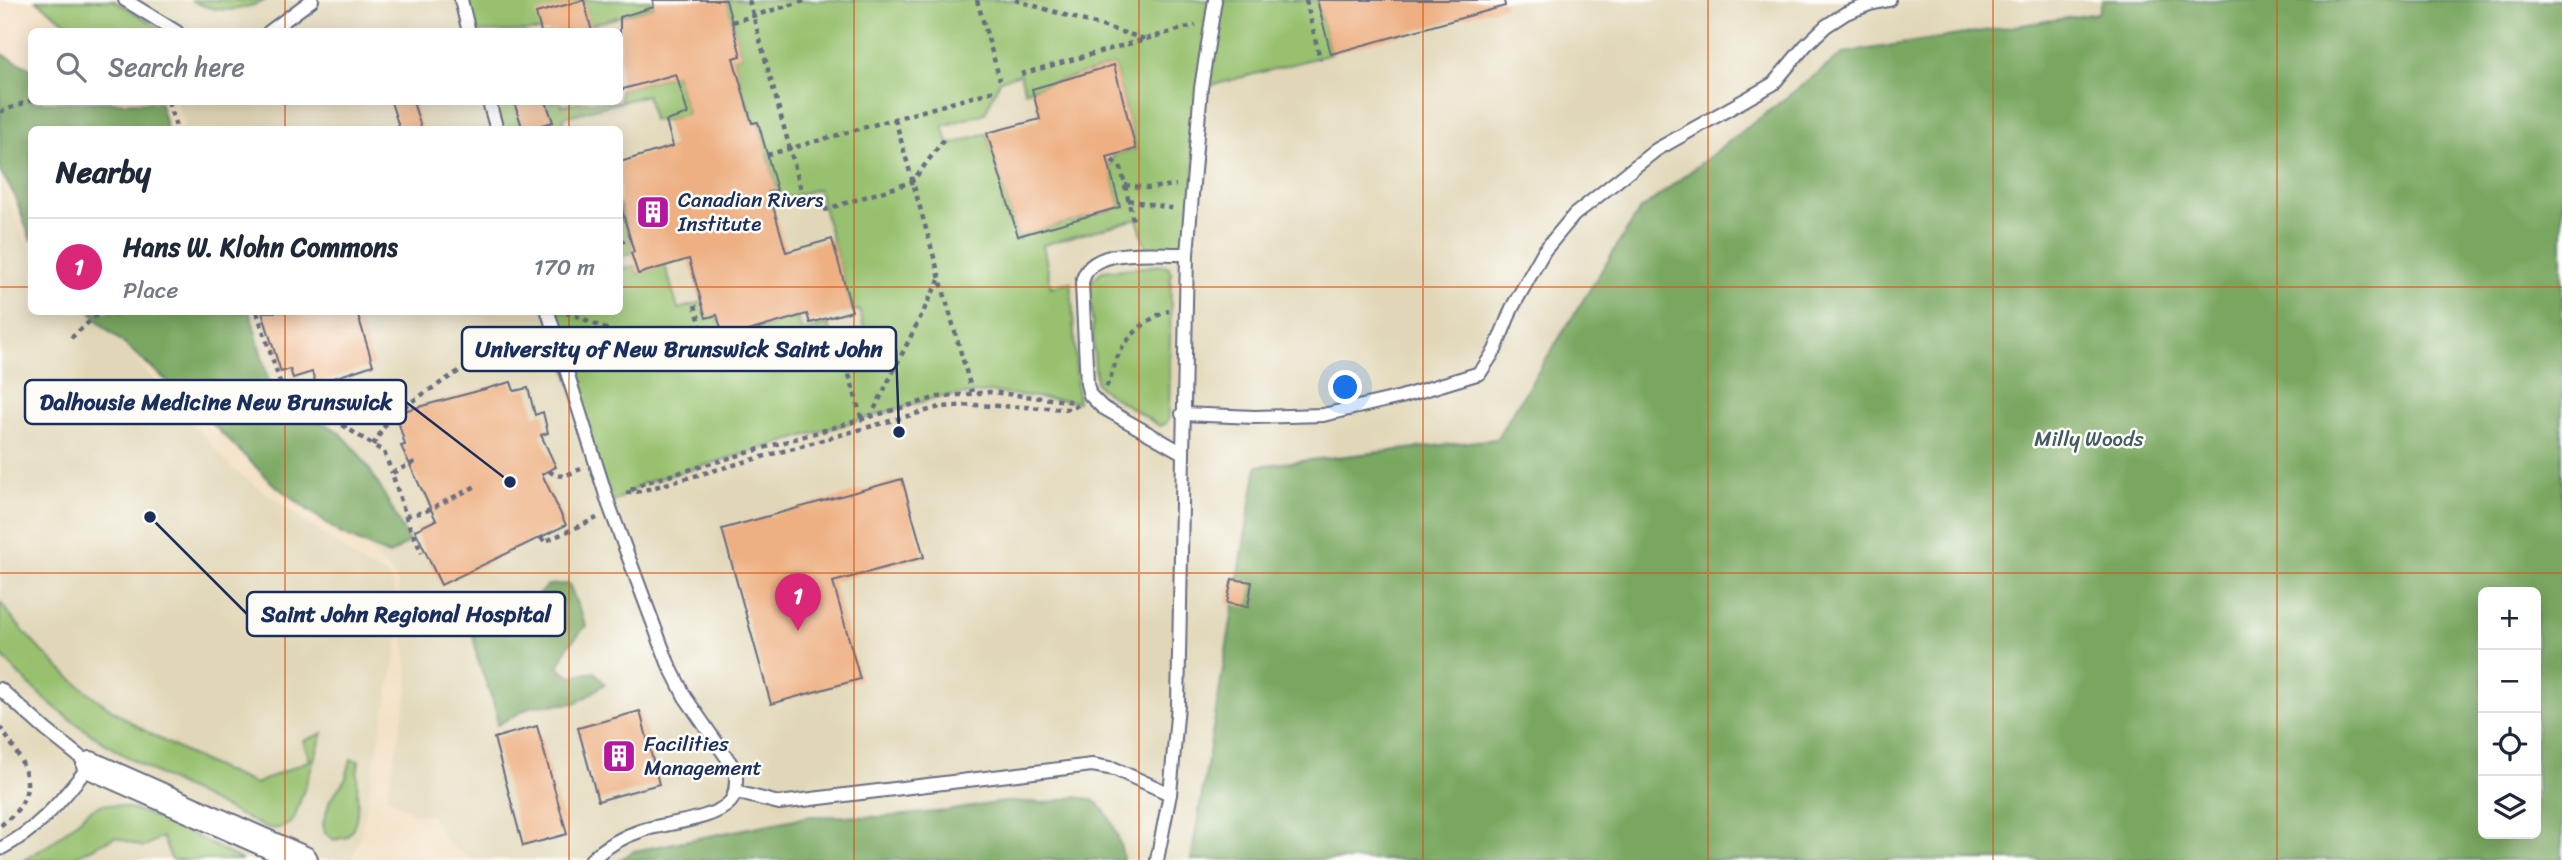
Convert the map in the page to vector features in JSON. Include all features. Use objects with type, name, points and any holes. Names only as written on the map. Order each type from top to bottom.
[{"type":"street","points":[[90,765],[304,860]]},
{"type":"lane","points":[[125,0],[170,28]]},
{"type":"lane","points":[[274,28],[312,0]]},
{"type":"lane","points":[[461,0],[467,28]]},
{"type":"lane","points":[[1157,860],[1170,794],[1178,705],[1184,309],[1192,184],[1214,0]]},
{"type":"lane","points":[[1182,414],[1255,417],[1323,415],[1388,400],[1480,373],[1495,350],[1512,308],[1544,251],[1574,215],[1656,150],[1773,84],[1826,26],[1846,13],[1889,0]]},
{"type":"lane","points":[[490,105],[495,126]]},
{"type":"lane","points":[[1181,452],[1102,407],[1090,395],[1087,384],[1082,284],[1083,274],[1093,263],[1105,258],[1187,254]]},
{"type":"lane","points":[[549,315],[609,505],[668,663],[679,685],[736,771],[735,792],[730,802],[715,813],[640,831],[602,850],[592,860]]},
{"type":"lane","points":[[0,689],[90,765],[48,816],[30,832],[0,849]]},
{"type":"lane","points":[[735,792],[779,803],[1092,765],[1115,769],[1170,794]]},
{"type":"path","points":[[749,0],[802,193]]},
{"type":"path","points":[[732,22],[808,0]]},
{"type":"path","points":[[977,0],[1000,80]]},
{"type":"path","points":[[1015,0],[1145,39]]},
{"type":"path","points":[[1306,0],[1320,59]]},
{"type":"path","points":[[1021,74],[1210,21]]},
{"type":"path","points":[[767,155],[997,90]]},
{"type":"path","points":[[0,112],[28,102]]},
{"type":"path","points":[[169,105],[176,126]]},
{"type":"path","points":[[895,119],[972,392]]},
{"type":"path","points":[[824,210],[912,182],[946,137]]},
{"type":"path","points":[[1112,160],[1121,168],[1133,220]]},
{"type":"path","points":[[1125,185],[1147,188],[1192,184]]},
{"type":"path","points":[[1128,200],[1190,211]]},
{"type":"path","points":[[623,241],[630,239]]},
{"type":"path","points":[[870,418],[940,279]]},
{"type":"path","points":[[695,304],[703,334],[698,359]]},
{"type":"path","points":[[626,493],[940,407],[973,405],[1072,408],[1105,389],[1120,351],[1129,339],[1157,316],[1184,309]]},
{"type":"path","points":[[71,338],[97,315]]},
{"type":"path","points":[[258,315],[281,385],[384,452],[422,553]]},
{"type":"path","points":[[574,315],[650,349],[711,362],[734,360],[801,331]]},
{"type":"path","points":[[838,336],[862,420]]},
{"type":"path","points":[[373,445],[400,408],[484,355],[497,354],[564,366]]},
{"type":"path","points":[[303,400],[342,387],[339,376]]},
{"type":"path","points":[[541,537],[544,542],[597,517],[626,493],[644,484],[938,397],[990,392],[1080,404]]},
{"type":"path","points":[[392,473],[415,462]]},
{"type":"path","points":[[549,471],[556,477],[570,474]]},
{"type":"path","points":[[406,516],[424,512],[476,486]]},
{"type":"path","points":[[0,727],[27,771],[28,787],[21,808],[0,826]]},
{"type":"shaded area","points":[[36,0],[2103,0],[2099,13],[1639,211],[1496,440],[1257,466],[1191,860],[474,860],[445,841],[431,815],[414,814],[387,796],[409,683],[397,579],[367,547],[292,424],[272,404],[244,315],[623,315],[623,126],[185,126],[178,105],[623,105],[623,28],[73,28]]},
{"type":"shaded area","points":[[0,177],[28,244],[28,315],[91,315],[133,356],[232,468],[366,566],[387,574],[395,591],[401,629],[361,834],[352,860],[0,860]]},
{"type":"green space","points":[[36,0],[113,0],[160,28],[73,28]]},
{"type":"green space","points":[[191,0],[266,0],[229,10],[210,8]]},
{"type":"green space","points":[[461,0],[652,0],[654,7],[590,25],[584,1],[545,28],[468,28]]},
{"type":"green space","points":[[726,0],[1317,0],[1331,54],[1201,88],[1187,254],[1148,255],[1137,219],[1043,245],[1051,287],[1071,282],[1078,402],[990,392],[938,397],[644,483],[609,505],[549,315],[623,315],[623,269],[635,266],[638,274],[665,265],[678,309],[702,302],[717,315],[724,338],[797,317],[802,331],[828,324],[832,337],[864,328],[859,310],[852,311],[818,189],[772,202],[769,192],[777,189],[758,122],[752,123],[733,58],[741,56]],"holes":[[[1114,65],[1136,149],[1114,155],[1109,165],[1120,207],[1018,236],[987,133],[949,145],[943,126],[985,113],[1000,80],[1020,74],[1025,91]]]},
{"type":"green space","name":"Milly Woods","points":[[2103,0],[2562,0],[2562,860],[1191,860],[1257,466],[1496,439],[1639,211],[1844,53],[2098,13]]},
{"type":"green space","points":[[0,53],[28,67],[28,105],[161,105],[166,126],[28,126],[28,233],[15,196],[0,171]]},
{"type":"green space","points":[[676,74],[688,114],[666,121],[653,120],[647,95],[623,101],[623,89]]},
{"type":"green space","points":[[490,105],[515,105],[522,126],[495,126]]},
{"type":"green space","points":[[547,105],[609,105],[564,117],[562,126],[541,126],[552,122]]},
{"type":"green space","points":[[623,214],[634,252],[623,256]]},
{"type":"green space","points":[[1164,265],[1169,267],[1171,273],[1169,416],[1167,423],[1160,426],[1101,389],[1096,383],[1090,289],[1092,280],[1102,271]]},
{"type":"green space","points":[[94,315],[251,315],[271,391],[292,417],[325,424],[338,431],[350,443],[384,494],[409,542],[389,555],[339,533],[273,484],[183,395]]},
{"type":"green space","points":[[569,584],[586,626],[568,646],[558,668],[570,676],[595,672],[605,684],[577,703],[532,706],[497,725],[496,710],[477,657],[471,620],[490,612],[522,610],[548,585]]},
{"type":"green space","points":[[0,602],[26,634],[83,689],[147,732],[255,784],[310,760],[303,741],[323,733],[294,819],[279,828],[262,826],[156,773],[88,732],[27,683],[0,653]]},
{"type":"green space","points":[[351,759],[359,761],[356,820],[347,837],[334,840],[325,833],[323,824],[330,800],[346,778]]},
{"type":"green space","points":[[1075,797],[1092,800],[1104,810],[1117,836],[1123,860],[620,860],[634,851],[810,816],[883,817],[1008,801],[1045,803]]},
{"type":"green space","points":[[103,804],[120,806],[156,818],[242,860],[172,860],[162,837],[143,847],[115,837],[68,860],[24,860],[53,842],[90,810]]},
{"type":"building","points":[[584,0],[591,28],[540,28],[536,13]]},
{"type":"building","points":[[653,0],[726,0],[741,56],[733,58],[752,123],[758,122],[777,190],[769,192],[786,252],[832,239],[852,311],[810,323],[807,314],[724,338],[717,315],[706,318],[689,259],[638,274],[623,214],[623,161],[673,146],[666,121],[688,114],[676,74],[623,89],[623,28],[620,28],[620,17],[654,7]]},
{"type":"building","points":[[1317,0],[1504,0],[1505,6],[1331,54]]},
{"type":"building","points":[[1114,65],[1136,149],[1107,157],[1120,207],[1018,236],[987,133],[1040,119],[1032,89]]},
{"type":"building","points":[[392,105],[414,105],[421,126],[399,126]]},
{"type":"building","points":[[515,105],[547,105],[553,122],[522,126]]},
{"type":"building","points":[[263,315],[358,315],[373,365],[316,384],[312,372],[293,378],[290,369],[281,372]]},
{"type":"building","points":[[511,382],[514,391],[528,388],[535,415],[543,412],[548,433],[541,435],[556,467],[542,474],[566,525],[441,585],[415,530],[436,520],[401,446],[405,445],[396,413]]},
{"type":"building","points":[[902,479],[924,557],[833,582],[860,679],[771,704],[722,529]]},
{"type":"building","points":[[1232,579],[1252,582],[1248,607],[1227,603]]},
{"type":"building","name":"Facilities Management","points":[[640,711],[659,784],[598,801],[578,728]]},
{"type":"building","points":[[537,726],[567,834],[523,846],[494,738]]},
{"type":"place","name":"Canadian Rivers Institute","points":[[653,212]]},
{"type":"place","name":"University of New Brunswick Saint John","points":[[899,432]]},
{"type":"place","name":"Dalhousie Medicine New Brunswick","points":[[510,482]]},
{"type":"place","name":"Saint John Regional Hospital","points":[[150,517]]},
{"type":"place","name":"Hans W. Klohn Commons","points":[[798,631]]},
{"type":"place","name":"Facilities Management","points":[[619,756]]}]
